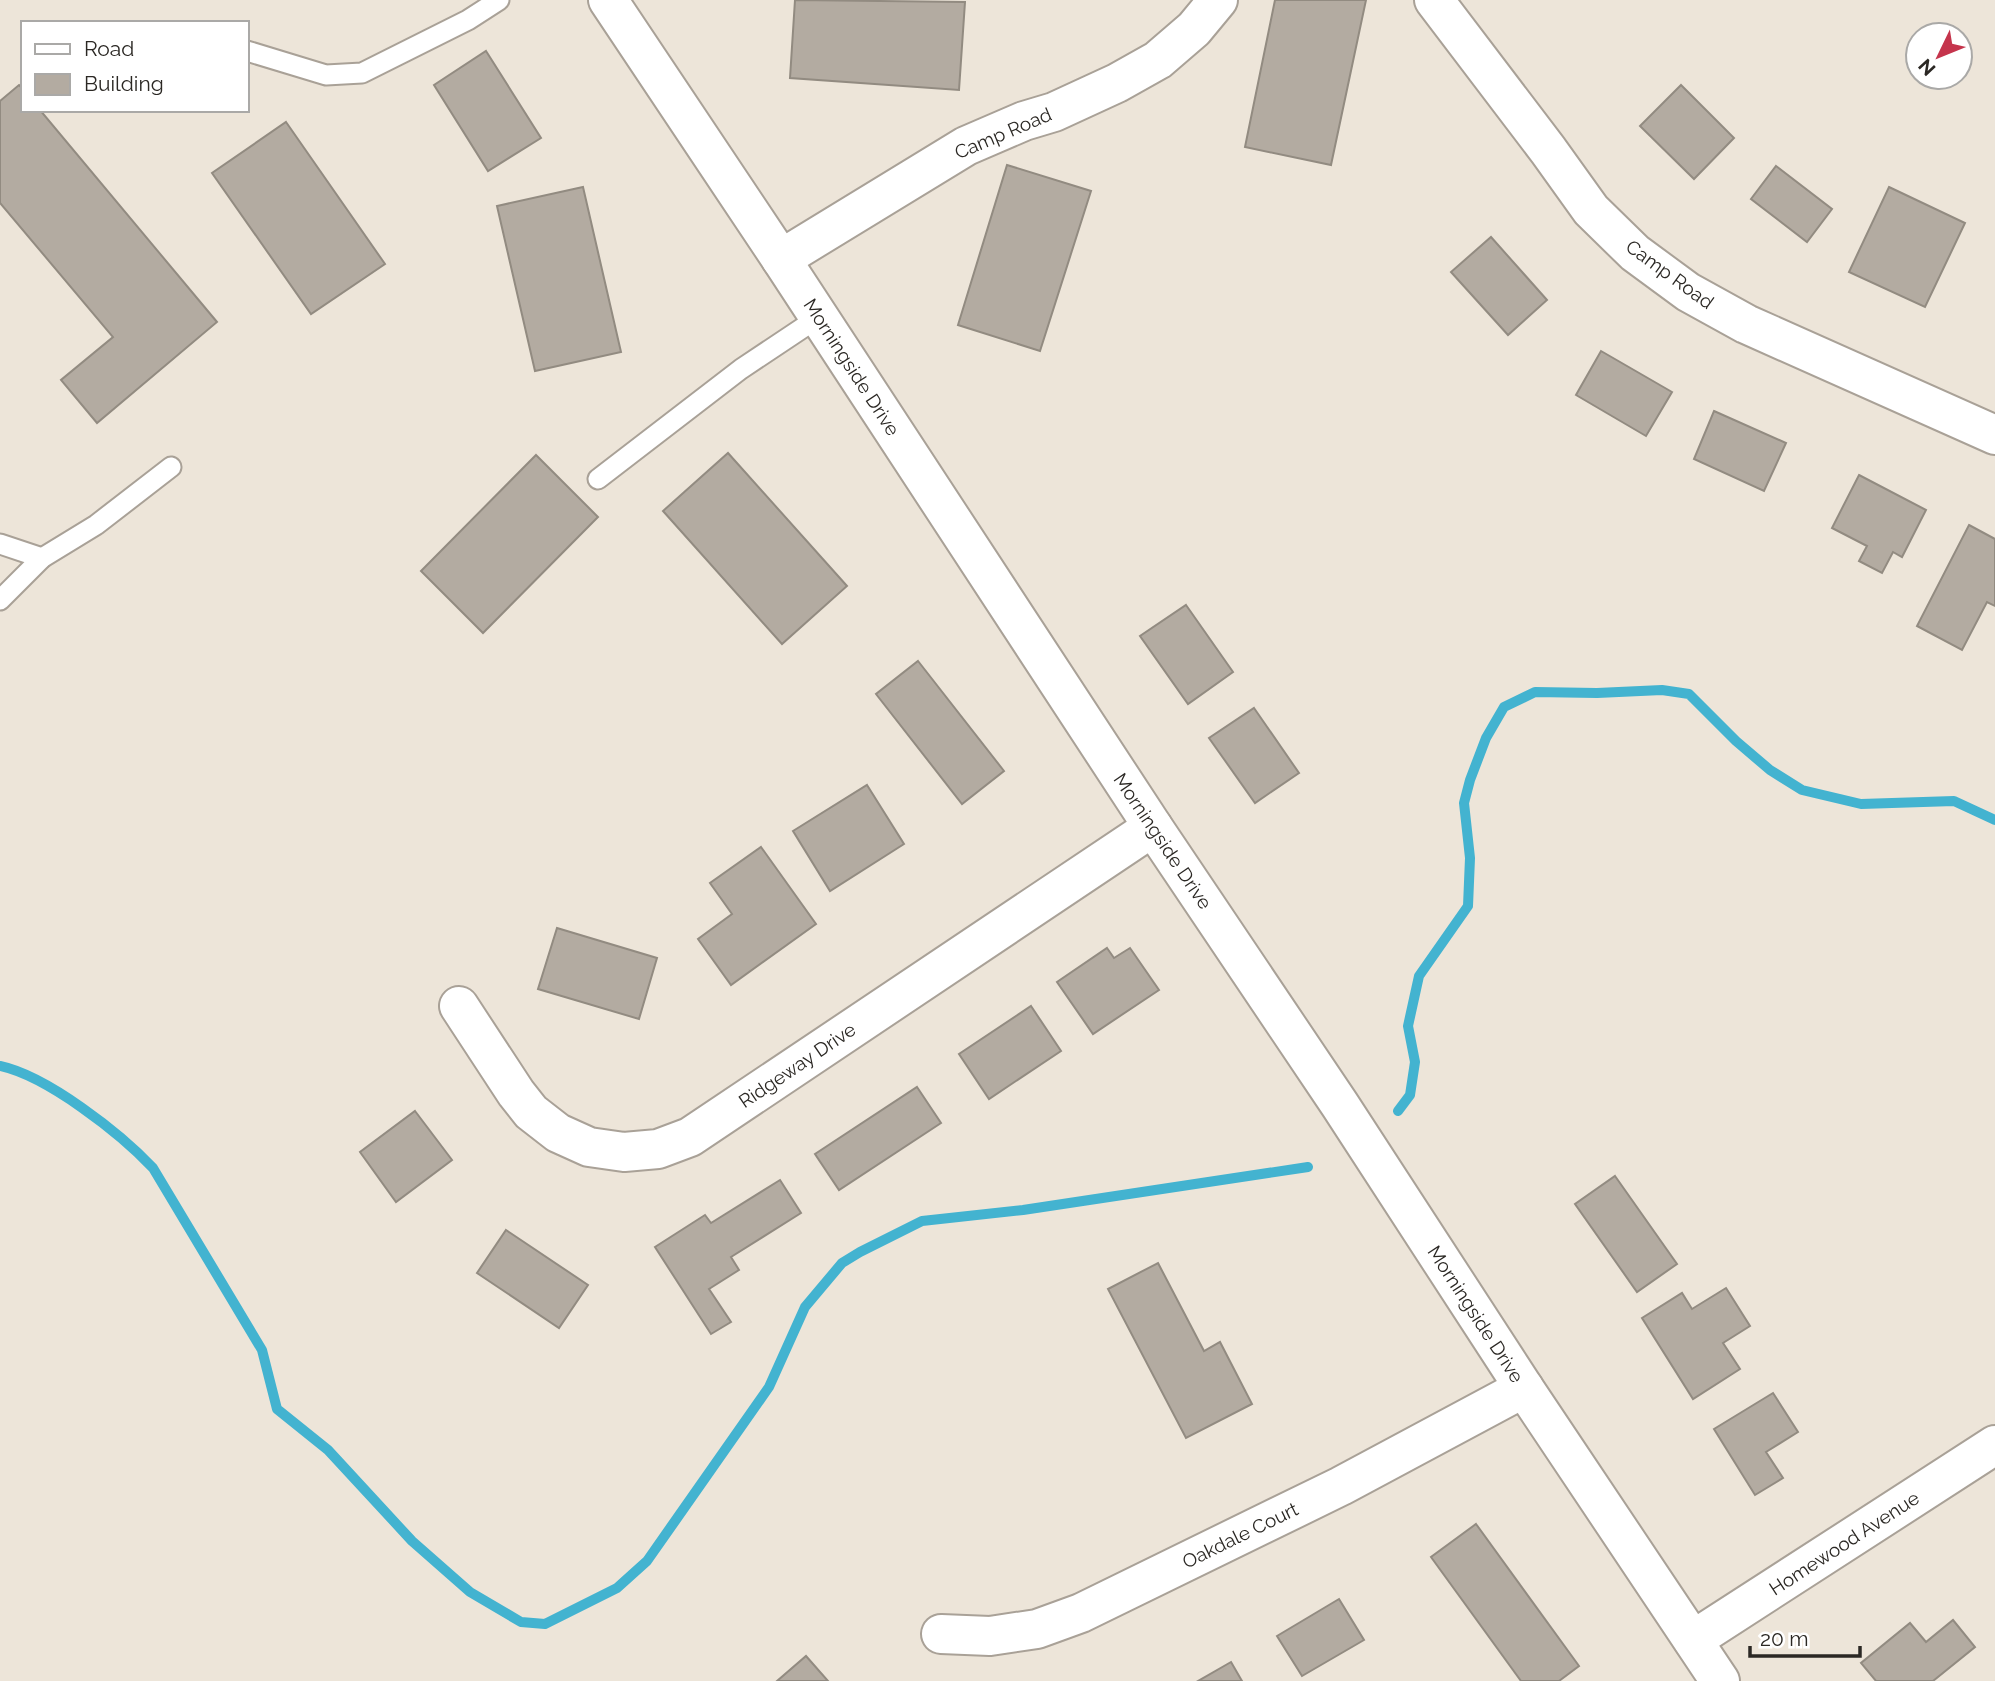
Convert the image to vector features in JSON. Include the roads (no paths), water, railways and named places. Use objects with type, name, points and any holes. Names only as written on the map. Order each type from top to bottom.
[{"type":"street","name":"Morningside Drive","points":[[608,0],[1720,1681]]},
{"type":"street","name":"Camp Road","points":[[781,259],[966,146],[1024,121],[1054,112],[1117,83],[1158,60],[1194,29],[1218,0]]},
{"type":"street","name":"Camp Road","points":[[1434,0],[1591,210],[1636,253],[1688,292],[1746,324],[1995,435]]},
{"type":"street","name":"Ridgeway Drive","points":[[459,1006],[516,1093],[531,1112],[558,1133],[589,1147],[624,1153],[658,1149],[690,1137],[1153,827]]},
{"type":"street","name":"Oakdale Court","points":[[941,1634],[990,1636],[1037,1629],[1081,1613],[1341,1486],[1524,1388]]},
{"type":"street","name":"Homewood Avenue","points":[[1693,1640],[1995,1445]]},
{"type":"lane","points":[[248,51],[326,75],[362,73],[468,20],[499,0]]},
{"type":"lane","points":[[598,479],[741,369],[819,317]]},
{"type":"lane","points":[[0,600],[42,558],[96,525],[172,467]]},
{"type":"lane","points":[[0,544],[42,558]]},
{"type":"waterway","points":[[1398,1111],[1410,1095],[1415,1062],[1408,1026],[1419,976],[1468,906],[1470,858],[1464,803],[1486,738],[1504,707],[1535,692],[1662,690],[1689,694],[1736,741],[1770,770],[1802,790],[1861,804],[1954,801],[1995,820]]},
{"type":"waterway","points":[[0,1066],[19,1072],[60,1093],[122,1139],[153,1168],[262,1350],[277,1409],[328,1450],[412,1541],[470,1592],[521,1622],[545,1624],[617,1588],[647,1561],[769,1387],[805,1307],[842,1263],[860,1252],[922,1221],[1023,1210],[1308,1167]]}]
